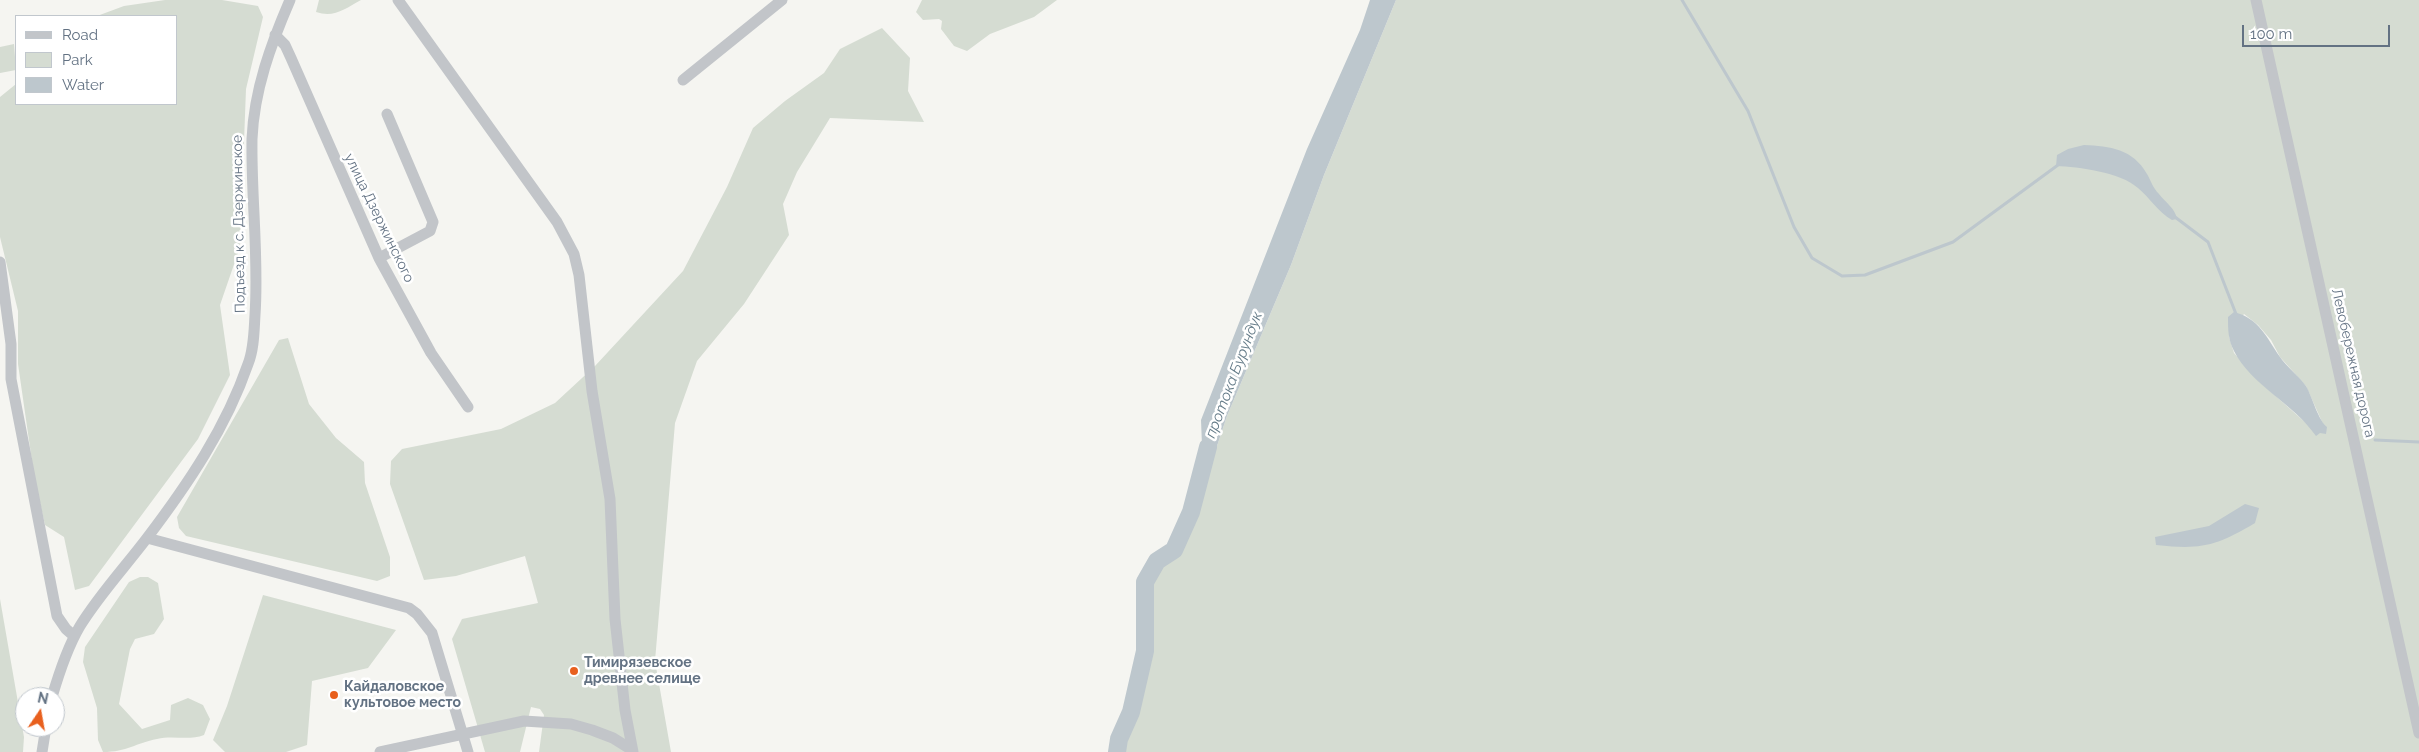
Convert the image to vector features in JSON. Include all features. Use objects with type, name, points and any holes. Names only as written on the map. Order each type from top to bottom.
[{"type":"street","name":"Подъезд к с. Дзержинское","points":[[55,687],[74,636],[147,538],[217,434],[249,361],[256,302],[252,140],[254,111],[261,79],[275,35],[290,0]]},
{"type":"street","points":[[683,80],[782,0]]},
{"type":"street","name":"Левобережная дорога","points":[[2256,0],[2419,733]]},
{"type":"street","points":[[401,1],[566,236],[579,275],[587,350],[610,499],[615,618],[625,710],[633,751]]},
{"type":"street","name":"улица Дзержинского","points":[[275,35],[292,58],[379,258],[430,353],[468,407]]},
{"type":"street","points":[[379,258],[430,231],[433,222],[387,114]]},
{"type":"street","points":[[0,262],[11,344],[11,379],[58,616],[66,630],[74,636]]},
{"type":"street","points":[[147,538],[409,608],[417,614],[432,633],[461,735],[468,752]]},
{"type":"street","points":[[380,752],[461,735],[506,723],[545,721],[592,730],[613,738],[633,751]]},
{"type":"street","points":[[42,752],[44,737]]},
{"type":"green space","points":[[165,0],[222,0],[258,6],[263,17],[246,89],[240,247],[220,305],[230,375],[198,439],[89,586],[75,590],[64,537],[45,525],[34,475],[18,364],[18,311],[0,237],[0,97],[15,85],[15,105],[178,105],[178,15],[100,15],[124,6]]},
{"type":"green space","points":[[319,0],[361,0],[339,12],[322,14],[316,12]]},
{"type":"green space","points":[[922,0],[1057,0],[1034,17],[990,34],[967,51],[954,46],[941,29],[942,21],[939,19],[923,20],[916,12]]},
{"type":"green space","points":[[1396,0],[2419,0],[2419,752],[1117,752],[1119,739],[1131,711],[1145,651],[1145,582],[1157,561],[1174,550],[1191,512],[1203,471],[1216,449],[1227,416],[1291,265],[1324,175]],"holes":[[[2244,314],[2258,325],[2271,340],[2280,357],[2306,386],[2323,424],[2307,424],[2260,382],[2234,353],[2229,337]]]},
{"type":"green space","points":[[882,28],[910,58],[908,91],[924,122],[830,118],[797,172],[783,204],[789,235],[744,304],[697,361],[675,423],[655,661],[671,752],[539,752],[544,715],[540,709],[531,707],[520,752],[485,752],[452,639],[462,619],[538,603],[525,556],[456,576],[424,580],[390,484],[391,461],[402,449],[501,429],[555,403],[595,366],[683,271],[727,187],[753,128],[785,101],[824,73],[840,49]]},
{"type":"green space","points":[[14,44],[15,70],[0,73],[0,47]]},
{"type":"green space","points":[[288,338],[309,404],[336,438],[364,462],[365,483],[390,557],[390,576],[377,581],[186,536],[179,528],[177,517],[279,340]]},
{"type":"green space","points":[[140,577],[148,577],[158,583],[164,619],[154,634],[135,639],[130,649],[119,704],[142,729],[170,720],[171,705],[188,698],[203,705],[210,719],[204,735],[198,737],[163,738],[119,751],[103,752],[98,740],[97,708],[83,662],[85,647],[129,582]]},
{"type":"green space","points":[[263,595],[396,630],[368,668],[312,681],[307,745],[286,752],[225,752],[213,740],[227,706]]},
{"type":"green space","points":[[0,599],[15,687],[15,737],[24,737],[23,752],[0,752]]},
{"type":"water","points":[[1370,0],[1396,0],[1324,175],[1291,265],[1227,416],[1216,449],[1203,471],[1201,420],[1307,149],[1360,30]]},
{"type":"water","points":[[2084,145],[2103,146],[2120,150],[2135,159],[2147,174],[2157,192],[2172,208],[2177,219],[2172,220],[2167,217],[2138,188],[2121,178],[2087,169],[2056,166],[2057,155],[2068,149]]},
{"type":"water","points":[[2234,312],[2250,319],[2262,330],[2283,361],[2300,378],[2327,427],[2326,434],[2320,433],[2316,436],[2296,414],[2250,374],[2241,363],[2232,347],[2229,334],[2228,317]]},
{"type":"water","points":[[2245,504],[2259,508],[2255,523],[2230,537],[2197,546],[2156,545],[2155,537],[2209,526]]},
{"type":"waterway","points":[[1682,0],[1748,111],[1794,227],[1812,258],[1842,276],[1865,275],[1953,242],[2058,165]]},
{"type":"waterway","points":[[2175,217],[2208,242],[2236,314]]},
{"type":"waterway","points":[[2375,440],[2419,442]]},
{"type":"waterway","name":"протока Бурундук","points":[[1117,752],[1119,739],[1131,712],[1145,651],[1145,582],[1157,561],[1174,550],[1191,512],[1208,447]]},
{"type":"place","name":"Тимирязевское древнее селище","points":[[574,671]]},
{"type":"place","name":"Кайдаловское культовое место","points":[[334,695]]}]
